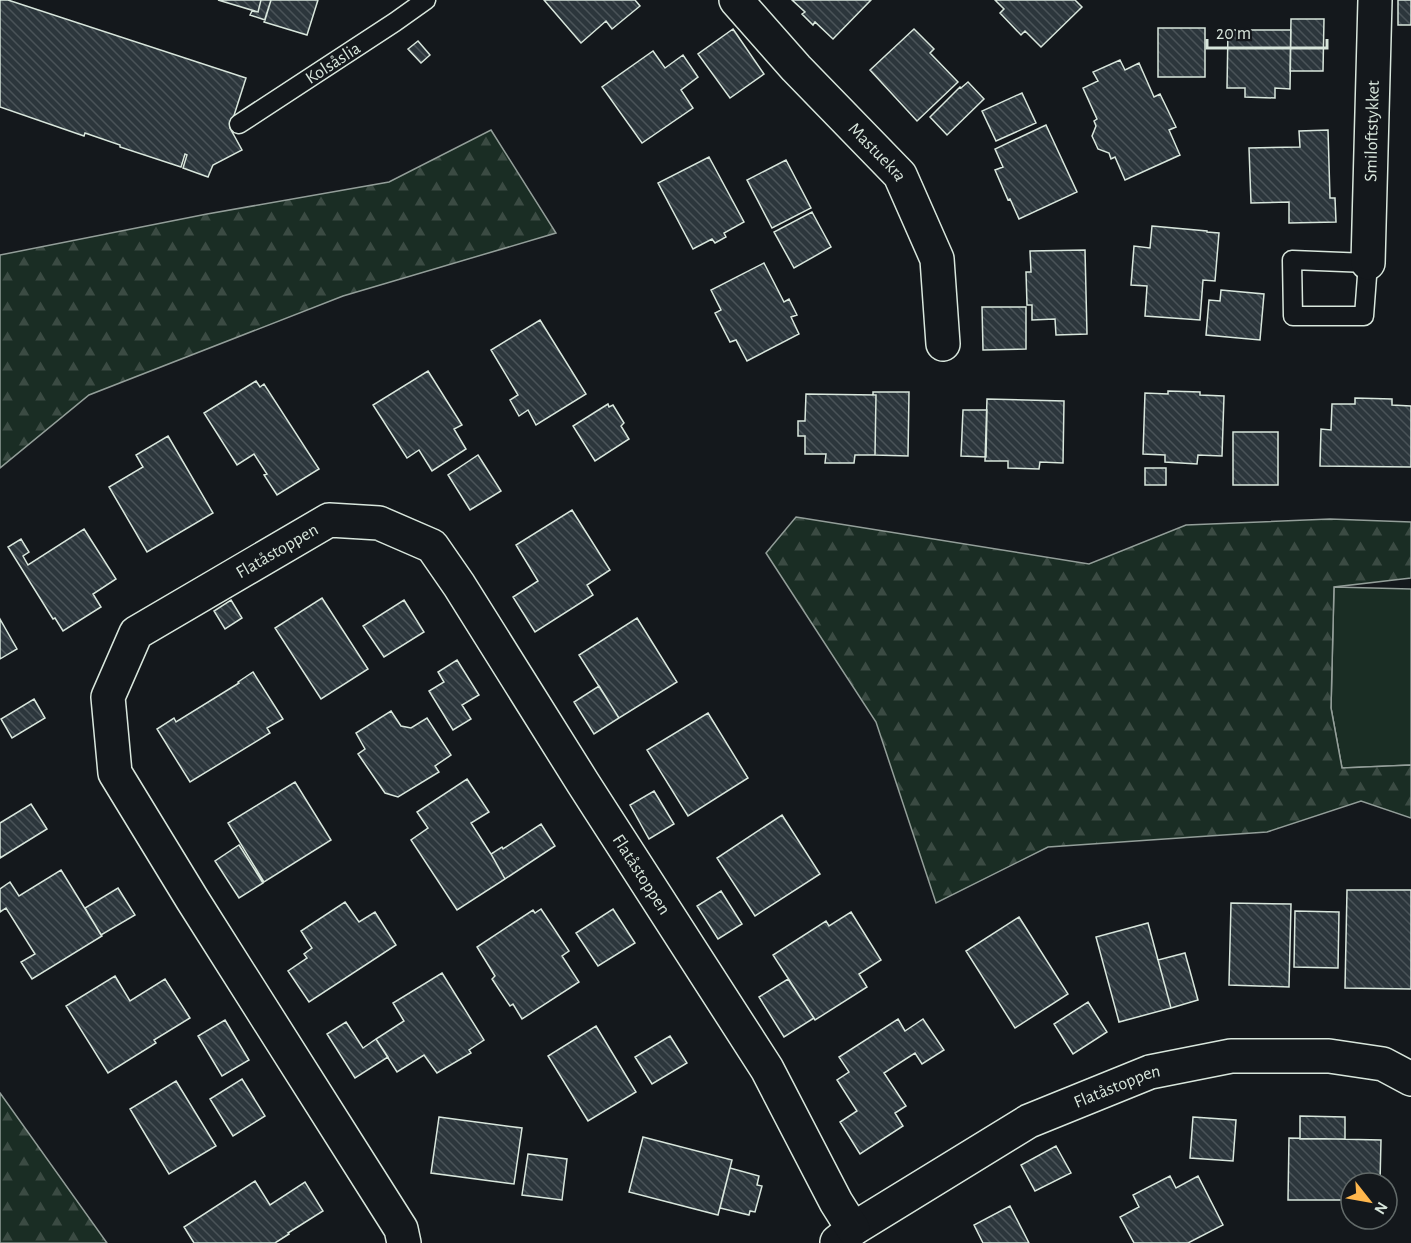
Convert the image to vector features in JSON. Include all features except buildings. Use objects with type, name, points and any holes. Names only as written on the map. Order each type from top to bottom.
[{"type":"street","name":"Mastuekra","points":[[736,0],[796,68],[900,174],[937,259],[943,344]]},
{"type":"street","name":"Smiloftstykket","points":[[1368,263],[1375,0]]},
{"type":"street","name":"Flatåstoppen","points":[[404,1243],[400,1229],[115,773],[108,698],[136,633],[329,519],[379,523],[432,546],[767,1069],[836,1202],[845,1236],[1029,1121],[1150,1072],[1231,1056],[1329,1056],[1383,1064],[1411,1079]]},
{"type":"lane","name":"Kolsåslia","points":[[239,124],[426,0]]},
{"type":"lane","name":"Smiloftstykket","points":[[1292,260],[1368,263],[1364,316],[1293,316],[1292,260]]},
{"type":"green space","points":[[491,130],[556,233],[343,296],[89,395],[0,468],[0,255],[207,214],[389,182]]},
{"type":"green space","points":[[796,517],[1089,564],[1186,525],[1330,519],[1411,522],[1411,578],[1334,587],[1331,708],[1342,768],[1411,765],[1411,818],[1361,801],[1267,832],[1048,847],[936,903],[876,722],[766,553]]},
{"type":"green space","points":[[1334,587],[1411,589],[1411,765],[1342,768],[1331,708]]},
{"type":"green space","points":[[0,1093],[107,1243],[0,1243]]}]
